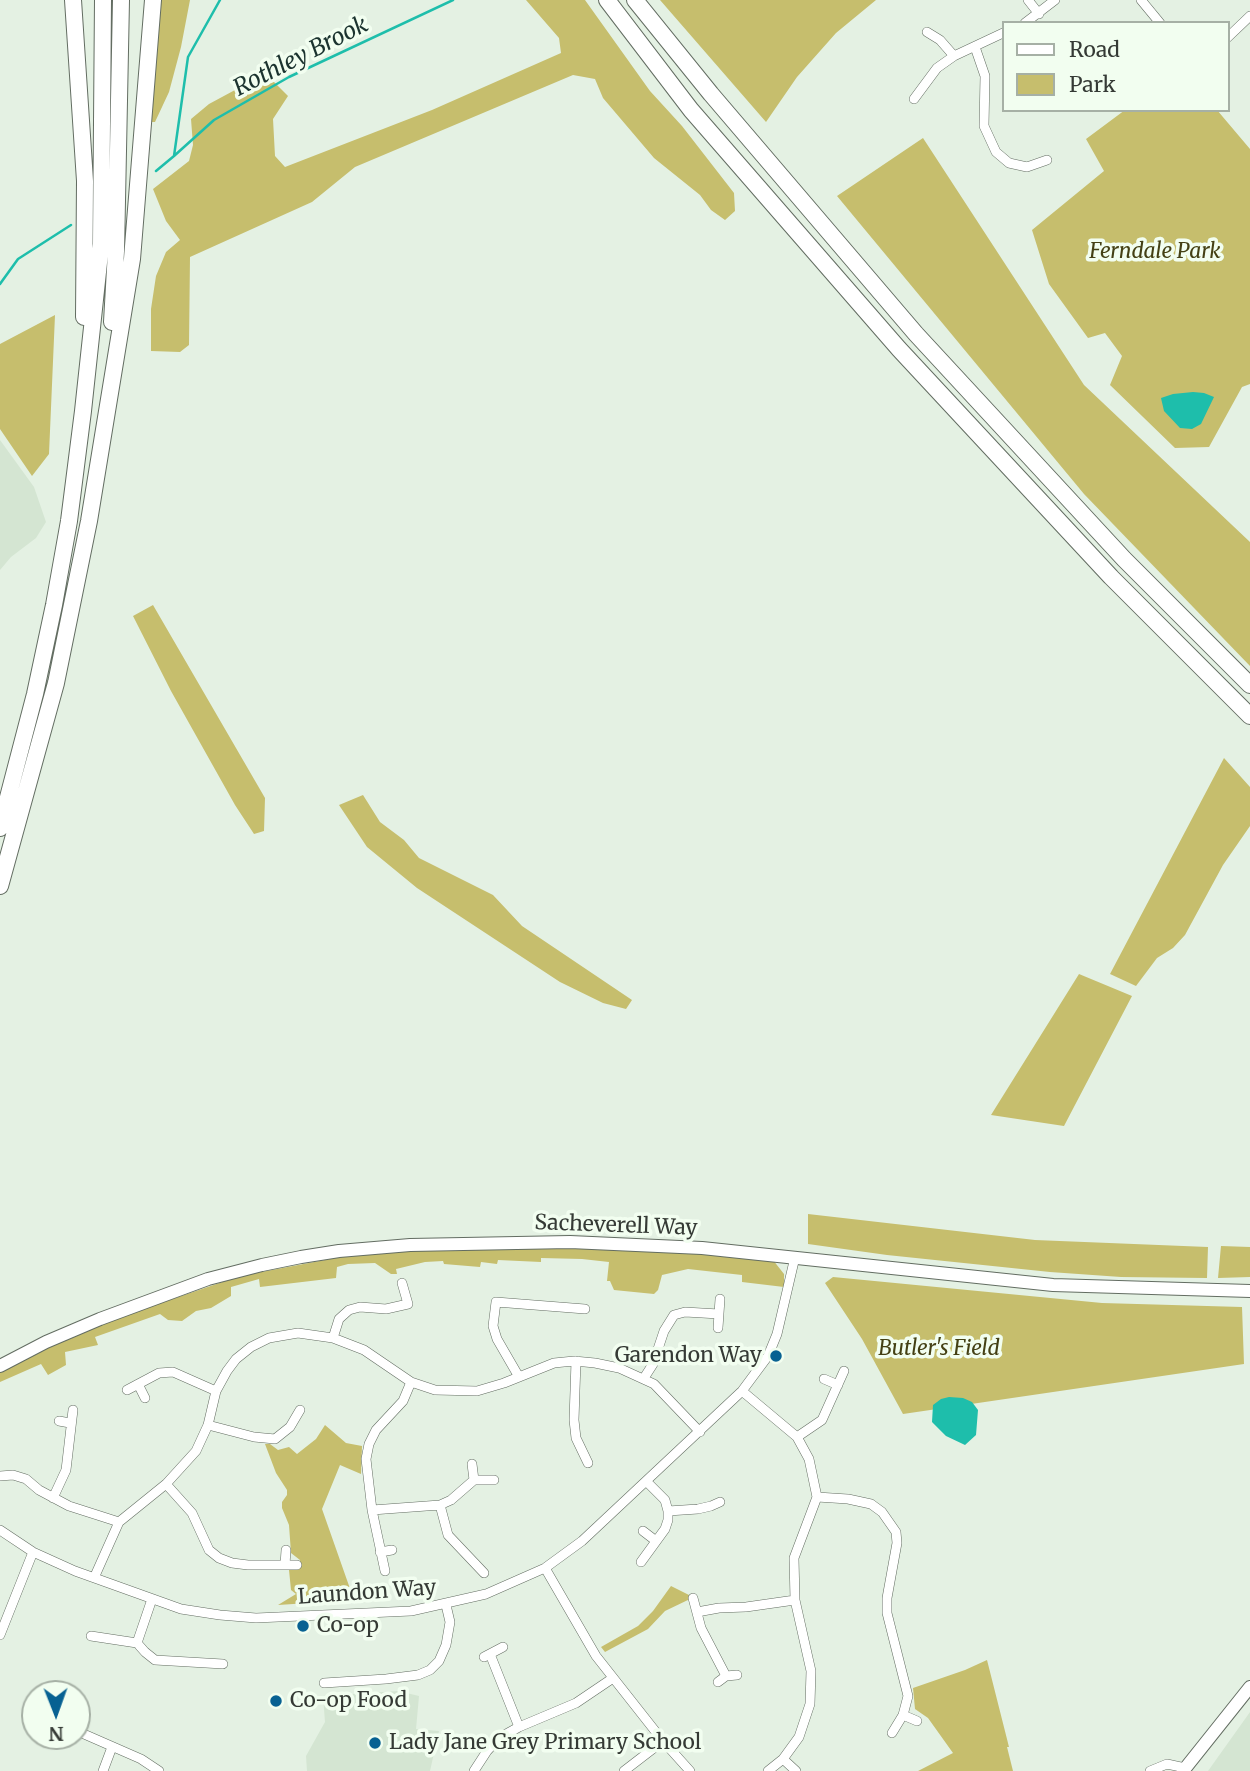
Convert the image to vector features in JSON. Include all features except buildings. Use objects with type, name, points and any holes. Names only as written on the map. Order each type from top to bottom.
[{"type":"highway","points":[[73,0],[85,181],[83,411]]},
{"type":"highway","points":[[0,828],[35,694],[54,605],[69,521],[83,411],[100,244],[103,0]]},
{"type":"highway","points":[[106,408],[116,251],[121,0]]},
{"type":"highway","points":[[0,886],[56,683],[89,521],[131,259],[153,0]]},
{"type":"highway","points":[[607,0],[691,110],[899,349],[1111,577],[1250,716]]},
{"type":"highway","points":[[635,0],[916,334],[1124,559],[1250,685]]},
{"type":"street","points":[[1028,0],[1039,14]]},
{"type":"street","points":[[1028,21],[1055,0]]},
{"type":"street","points":[[1142,0],[1157,21]]},
{"type":"street","points":[[1229,36],[1250,16]]},
{"type":"street","points":[[926,32],[940,40],[954,56]]},
{"type":"street","points":[[914,99],[937,68],[954,56],[1002,34]]},
{"type":"street","points":[[975,47],[985,76],[984,126],[996,152],[1009,163],[1027,167],[1047,160]]},
{"type":"street","name":"Sacheverell Way","points":[[0,1366],[46,1342],[155,1297],[262,1265],[339,1251],[410,1245],[570,1242],[702,1248],[1053,1285],[1250,1291]]},
{"type":"street","name":"Laundon Way","points":[[0,1530],[33,1552],[94,1578],[181,1609],[256,1618],[411,1611],[486,1594],[545,1567],[582,1541],[742,1391],[768,1356],[784,1310],[795,1256]]},
{"type":"street","points":[[333,1338],[339,1319],[349,1310],[360,1307],[386,1309],[408,1304],[402,1283]]},
{"type":"street","points":[[718,1328],[720,1299]]},
{"type":"street","points":[[519,1377],[497,1339],[493,1326],[496,1302],[585,1309]]},
{"type":"street","points":[[644,1378],[653,1364],[664,1331],[674,1315],[685,1312],[719,1314]]},
{"type":"street","points":[[94,1578],[120,1522],[166,1484],[196,1451],[208,1425],[216,1391],[236,1359],[269,1338],[298,1333],[333,1338],[364,1350],[411,1382],[435,1390],[477,1391],[554,1363],[576,1361],[619,1368],[654,1384],[700,1432]]},
{"type":"street","points":[[576,1361],[571,1438],[588,1463]]},
{"type":"street","points":[[797,1437],[821,1420],[844,1371]]},
{"type":"street","points":[[127,1390],[159,1373],[173,1372],[216,1391]]},
{"type":"street","points":[[824,1380],[838,1385]]},
{"type":"street","points":[[385,1571],[372,1510],[366,1459],[376,1430],[403,1401],[411,1382]]},
{"type":"street","points":[[138,1384],[145,1398]]},
{"type":"street","points":[[742,1391],[797,1437],[809,1459],[817,1497],[794,1558],[795,1600],[811,1671],[810,1704],[802,1729],[783,1759],[768,1771]]},
{"type":"street","points":[[53,1499],[66,1470],[73,1410]]},
{"type":"street","points":[[208,1425],[254,1437],[275,1439],[290,1427],[300,1410]]},
{"type":"street","points":[[59,1421],[70,1423]]},
{"type":"street","points":[[472,1464],[474,1480]]},
{"type":"street","points":[[0,1476],[13,1475],[26,1479],[53,1499],[120,1522]]},
{"type":"street","points":[[372,1510],[440,1505],[451,1500],[474,1480],[494,1480]]},
{"type":"street","points":[[641,1562],[668,1520],[665,1500],[648,1482]]},
{"type":"street","points":[[166,1484],[192,1513],[209,1550],[219,1558],[232,1563],[297,1565]]},
{"type":"street","points":[[817,1497],[871,1504],[882,1512],[896,1532],[897,1543],[887,1598],[887,1613],[908,1696],[903,1715],[892,1733]]},
{"type":"street","points":[[668,1511],[698,1509],[720,1502]]},
{"type":"street","points":[[440,1505],[448,1535],[484,1573]]},
{"type":"street","points":[[643,1531],[656,1541]]},
{"type":"street","points":[[285,1565],[286,1550]]},
{"type":"street","points":[[380,1552],[392,1550]]},
{"type":"street","points":[[0,1635],[33,1552]]},
{"type":"street","points":[[476,1564],[486,1556]]},
{"type":"street","points":[[545,1567],[596,1656],[690,1771]]},
{"type":"street","points":[[693,1598],[701,1628],[722,1679],[737,1675]]},
{"type":"street","points":[[137,1643],[152,1599]]},
{"type":"street","points":[[697,1612],[795,1600]]},
{"type":"street","points":[[324,1683],[397,1678],[430,1670],[439,1661],[446,1645],[450,1622],[446,1605]]},
{"type":"street","points":[[91,1636],[137,1643],[155,1660],[223,1664]]},
{"type":"street","points":[[503,1647],[487,1655],[519,1727]]},
{"type":"street","points":[[474,1771],[499,1738],[576,1703],[613,1678]]},
{"type":"street","points":[[1150,1771],[1167,1764],[1184,1770],[1250,1687]]},
{"type":"street","points":[[903,1715],[917,1721]]},
{"type":"street","points":[[91,1738],[141,1759],[159,1771]]},
{"type":"street","points":[[624,1771],[663,1741]]},
{"type":"street","points":[[103,1771],[112,1748]]},
{"type":"street","points":[[783,1759],[796,1771]]},
{"type":"shaded area","points":[[0,440],[34,487],[46,522],[36,538],[11,557],[0,570]]},
{"type":"shaded area","name":"Lady Jane Grey Primary School","points":[[398,1691],[419,1696],[416,1729],[439,1731],[430,1771],[307,1771],[306,1756],[325,1722],[323,1696]]},
{"type":"shaded area","points":[[1250,1712],[1250,1771],[1208,1771]]},
{"type":"green space","points":[[160,0],[190,0],[169,92],[155,122],[147,122]]},
{"type":"green space","points":[[526,0],[585,0],[650,91],[682,126],[734,193],[735,211],[725,220],[711,210],[700,195],[654,158],[603,98],[595,79],[573,75],[355,167],[312,202],[190,257],[189,345],[180,352],[151,351],[151,309],[156,276],[166,252],[180,240],[166,221],[153,189],[189,161],[193,145],[191,119],[209,104],[248,83],[272,80],[288,96],[273,119],[275,156],[285,167],[432,110],[561,53],[559,38]]},
{"type":"green space","points":[[660,0],[876,0],[836,33],[797,77],[766,122]]},
{"type":"green space","name":"Ferndale Park","points":[[1122,112],[1219,112],[1250,149],[1250,384],[1242,387],[1209,447],[1175,448],[1110,385],[1122,356],[1105,333],[1088,338],[1049,284],[1032,230],[1104,171],[1086,139]]},
{"type":"green space","points":[[923,138],[1084,385],[1250,542],[1250,666],[1084,494],[837,196]]},
{"type":"green space","points":[[55,315],[49,454],[32,476],[0,429],[0,344]]},
{"type":"green space","points":[[153,605],[265,798],[264,831],[254,834],[235,805],[171,691],[133,616]]},
{"type":"green space","points":[[1224,758],[1250,787],[1250,826],[1223,865],[1185,935],[1173,948],[1157,958],[1136,986],[1110,974]]},
{"type":"green space","points":[[363,795],[380,822],[404,840],[419,858],[493,895],[522,926],[632,1000],[626,1009],[603,1003],[560,982],[417,888],[367,847],[339,805]]},
{"type":"green space","points":[[1079,974],[1132,996],[1064,1126],[991,1115]]},
{"type":"green space","points":[[808,1214],[1035,1240],[1208,1247],[1207,1278],[1121,1277],[1050,1272],[808,1244]]},
{"type":"green space","points":[[1221,1246],[1250,1247],[1250,1277],[1218,1278]]},
{"type":"green space","points":[[588,1248],[684,1252],[773,1260],[784,1274],[784,1287],[742,1282],[742,1275],[688,1269],[662,1275],[658,1290],[654,1294],[614,1290],[610,1281],[607,1281],[609,1262],[582,1259],[541,1258],[541,1262],[498,1260],[497,1264],[481,1262],[480,1267],[444,1264],[443,1261],[425,1262],[396,1269],[397,1274],[391,1274],[375,1263],[348,1264],[337,1267],[336,1278],[260,1287],[259,1279],[231,1287],[231,1296],[211,1308],[196,1311],[182,1321],[168,1320],[160,1314],[95,1337],[98,1345],[65,1352],[66,1365],[48,1375],[41,1364],[0,1382],[0,1372],[57,1343],[108,1321],[240,1276],[346,1256],[434,1249]]},
{"type":"green space","name":"Butler's Field","points":[[833,1277],[1102,1303],[1242,1307],[1244,1364],[903,1414],[862,1339],[825,1283]]},
{"type":"green space","points":[[325,1425],[346,1443],[362,1446],[361,1474],[340,1465],[322,1509],[354,1600],[278,1605],[296,1594],[291,1590],[289,1570],[300,1568],[300,1560],[291,1553],[289,1525],[282,1508],[287,1490],[276,1473],[265,1444],[278,1450],[289,1447],[297,1454],[316,1439]]},
{"type":"green space","points":[[671,1586],[689,1595],[690,1599],[665,1611],[648,1629],[605,1652],[601,1647],[638,1626]]},
{"type":"green space","points":[[987,1660],[1013,1771],[918,1771],[953,1753],[928,1718],[915,1709],[913,1688]]},
{"type":"water","points":[[1193,392],[1214,397],[1201,424],[1192,429],[1180,428],[1164,411],[1161,398]]},
{"type":"water","points":[[949,1397],[972,1402],[978,1410],[976,1435],[965,1445],[946,1436],[932,1422],[933,1405]]},
{"type":"waterway","name":"Rothley Brook","points":[[156,171],[174,156],[188,57],[220,0]]},
{"type":"waterway","name":"Rothley Brook","points":[[174,156],[214,120],[289,77],[453,0]]},
{"type":"waterway","name":"Rothley Brook","points":[[0,284],[18,259],[71,225]]},
{"type":"place","name":"Garendon Way","points":[[776,1356]]},
{"type":"place","name":"Co-op","points":[[303,1626]]},
{"type":"place","name":"Co-op Food","points":[[276,1701]]},
{"type":"place","name":"Lady Jane Grey Primary School","points":[[375,1743]]}]
